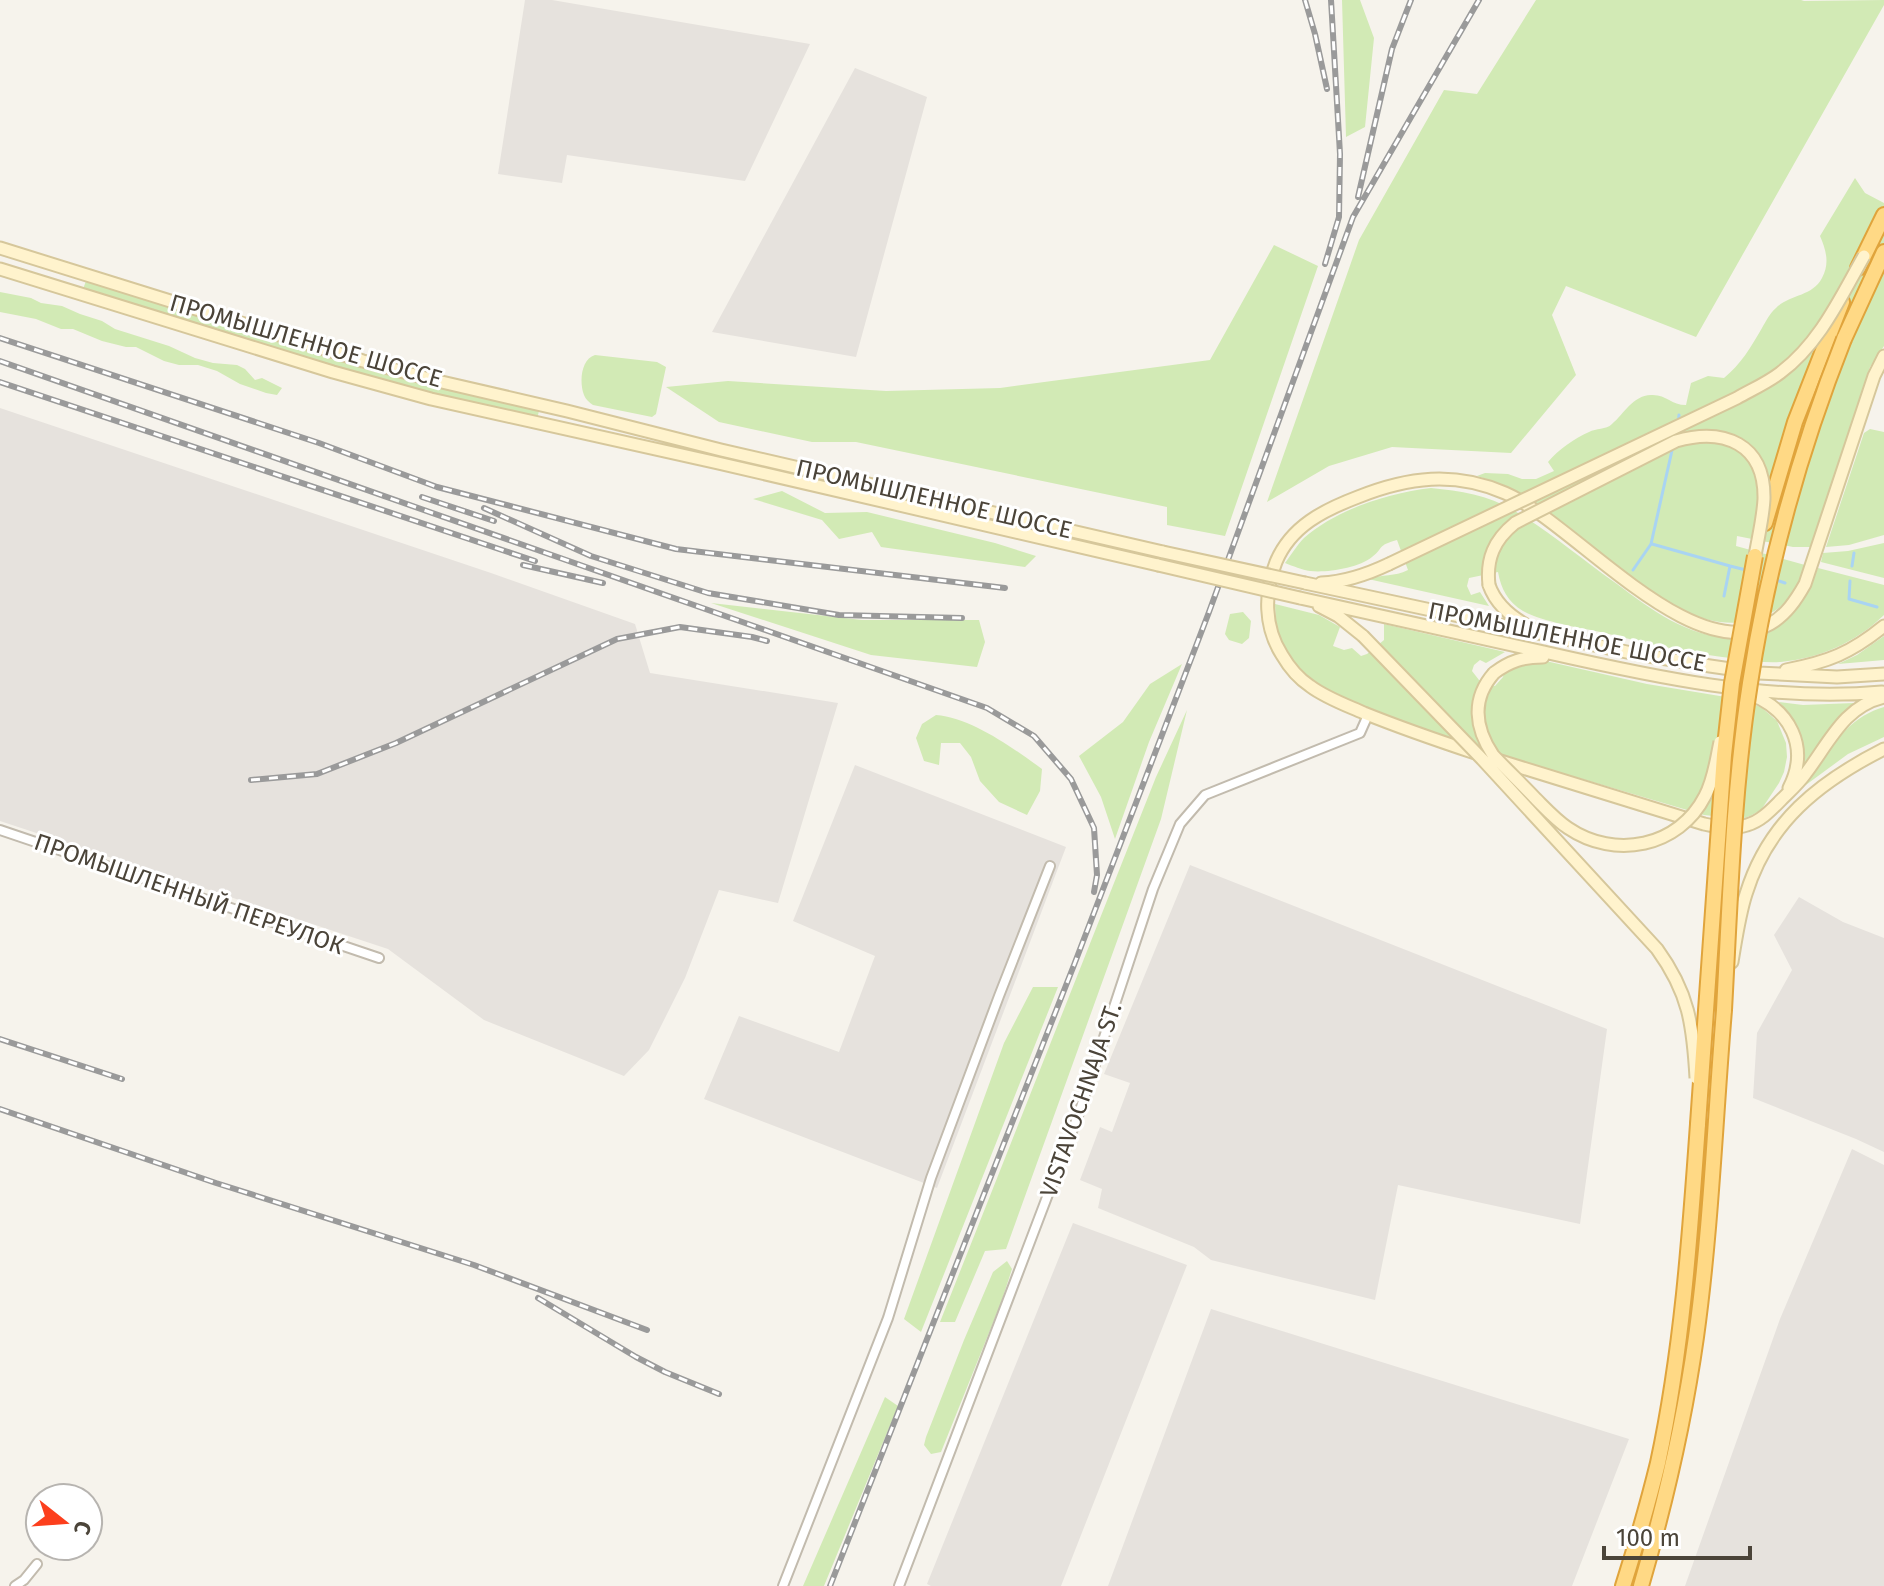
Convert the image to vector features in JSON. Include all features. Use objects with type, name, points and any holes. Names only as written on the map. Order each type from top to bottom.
[{"type":"highway","points":[[1623,1586],[1648,1501],[1670,1395],[1686,1285],[1729,685],[1755,556],[1795,422],[1828,334],[1884,215]]},
{"type":"highway","points":[[1641,1586],[1673,1465],[1696,1336],[1724,1010],[1741,757],[1749,686],[1764,602],[1782,526],[1818,407],[1844,339],[1884,252]]},
{"type":"main road","name":"ПРОМЫШЛЕННОЕ ШОССЕ","points":[[0,248],[433,380],[1163,552],[1636,654],[1758,673],[1837,677],[1884,674]]},
{"type":"main road","points":[[1305,583],[1332,582],[1371,573],[1737,398],[1795,361],[1818,335],[1864,256]]},
{"type":"main road","points":[[45,283],[51,264]]},
{"type":"main road","name":"ПРОМЫШЛЕННОЕ ШОССЕ","points":[[0,269],[333,372],[431,399],[1300,598],[1576,659],[1729,685],[1767,691],[1884,695]]},
{"type":"main road","points":[[1884,356],[1874,376],[1805,584],[1788,609],[1759,629],[1747,632],[1721,630],[1681,617],[1645,594],[1521,500],[1476,483],[1445,478],[1405,481],[1366,493],[1317,515],[1293,535],[1277,559],[1269,587],[1268,621],[1279,650],[1298,677],[1324,695],[1436,740],[1719,827],[1733,828],[1756,822],[1808,771],[1847,717],[1884,695]]},
{"type":"main road","points":[[562,430],[567,411]]},
{"type":"main road","points":[[1548,635],[1507,611],[1492,594],[1489,563],[1497,540],[1515,523],[1676,441],[1705,435],[1726,438],[1751,456],[1758,468],[1764,501],[1755,556]]},
{"type":"main road","points":[[1300,598],[1338,616],[1363,636],[1482,759],[1667,962],[1682,990],[1692,1026],[1698,1124]]},
{"type":"main road","points":[[1758,673],[1804,667],[1841,655],[1884,626]]},
{"type":"main road","points":[[1576,659],[1525,657],[1513,661],[1494,673],[1482,690],[1477,711],[1480,732],[1493,755],[1565,826],[1593,841],[1624,846],[1645,844],[1668,835],[1691,817],[1706,795],[1714,768],[1729,685],[1769,703],[1779,711],[1793,732],[1798,757],[1796,771],[1792,785],[1783,798]]},
{"type":"main road","points":[[1724,1010],[1746,891],[1762,856],[1799,805],[1816,790],[1856,763],[1884,749]]},
{"type":"street","name":"VISTAVOCHNAJA ST.","points":[[899,1586],[1079,1113],[1153,889],[1180,824],[1205,795],[1360,733],[1368,715]]},
{"type":"street","name":"ПРОМЫШЛЕННЫЙ ПЕРЕУЛОК","points":[[0,830],[379,958]]},
{"type":"street","points":[[783,1586],[888,1318],[931,1178],[1050,866]]},
{"type":"street","points":[[15,1586],[37,1564]]},
{"type":"shaded area","points":[[525,0],[552,0],[810,44],[745,181],[567,155],[562,183],[498,174]]},
{"type":"shaded area","points":[[855,68],[927,97],[856,357],[712,332]]},
{"type":"shaded area","points":[[0,408],[635,624],[650,673],[838,703],[778,903],[719,890],[685,978],[649,1050],[624,1076],[484,1020],[388,949],[0,821]]},
{"type":"shaded area","points":[[855,765],[1066,847],[937,1188],[704,1099],[739,1016],[839,1052],[875,956],[793,921]]},
{"type":"shaded area","points":[[1190,865],[1607,1029],[1580,1224],[1398,1185],[1375,1300],[1211,1260],[1194,1247],[1098,1208],[1102,1189],[1080,1180],[1100,1127],[1112,1132],[1130,1083],[1104,1074]]},
{"type":"shaded area","points":[[1799,897],[1843,922],[1884,938],[1884,1152],[1753,1098],[1757,1033],[1792,970],[1774,935]]},
{"type":"shaded area","points":[[1852,1149],[1884,1165],[1884,1586],[1685,1586],[1780,1319]]},
{"type":"shaded area","points":[[1073,1223],[1187,1265],[1061,1586],[931,1586],[927,1584]]},
{"type":"shaded area","points":[[1211,1309],[1629,1439],[1572,1586],[1108,1586]]},
{"type":"green space","points":[[1342,0],[1360,0],[1374,38],[1365,127],[1346,137]]},
{"type":"green space","points":[[1536,0],[1884,0],[1884,5],[1696,337],[1566,286],[1552,315],[1576,375],[1511,453],[1392,447],[1329,466],[1267,502],[1359,240],[1444,90],[1477,94]]},
{"type":"green space","points":[[1855,178],[1865,193],[1884,203],[1884,346],[1870,367],[1812,547],[1793,547],[1737,536],[1736,546],[1805,565],[1796,588],[1780,607],[1765,616],[1737,623],[1709,620],[1681,610],[1654,595],[1539,507],[1509,489],[1477,476],[1485,473],[1508,474],[1522,479],[1536,479],[1554,471],[1548,462],[1562,449],[1592,431],[1610,426],[1639,398],[1656,395],[1686,405],[1691,383],[1708,376],[1724,378],[1745,355],[1774,310],[1813,289],[1822,278],[1826,257],[1820,236]]},
{"type":"green space","points":[[1274,245],[1318,266],[1225,536],[1167,525],[1167,507],[856,442],[812,442],[719,422],[666,387],[728,381],[886,391],[1000,388],[1210,360]]},
{"type":"green space","points":[[86,281],[382,373],[539,411],[537,419],[351,372],[83,289]]},
{"type":"green space","points":[[0,292],[62,306],[195,358],[237,365],[255,380],[262,378],[282,388],[277,395],[266,393],[198,365],[164,361],[136,347],[102,341],[73,329],[61,329],[36,319],[0,312]]},
{"type":"green space","points":[[590,357],[657,362],[666,367],[656,414],[652,417],[593,405],[588,401],[582,390],[582,372]]},
{"type":"green space","points":[[1870,429],[1884,432],[1884,535],[1849,545],[1826,547],[1864,433]]},
{"type":"green space","points":[[1431,488],[1476,495],[1508,507],[1648,606],[1698,632],[1735,637],[1754,635],[1777,626],[1799,606],[1818,568],[1884,585],[1884,615],[1861,634],[1823,653],[1781,662],[1759,662],[1686,651],[1540,618],[1513,604],[1503,589],[1498,572],[1469,578],[1467,586],[1471,595],[1480,592],[1489,606],[1368,579],[1408,570],[1397,540],[1383,545],[1366,561],[1342,569],[1310,571],[1285,563],[1304,538],[1332,519],[1381,498]]},
{"type":"green space","points":[[782,491],[825,513],[867,512],[1036,556],[1025,567],[881,547],[872,532],[839,539],[822,520],[753,499]]},
{"type":"green space","points":[[1884,543],[1884,578],[1821,562],[1823,553]]},
{"type":"green space","points":[[711,603],[862,620],[979,620],[985,642],[977,667],[871,655]]},
{"type":"green space","points":[[1275,604],[1319,615],[1340,627],[1333,646],[1344,650],[1352,648],[1361,656],[1384,640],[1384,624],[1505,652],[1486,663],[1480,660],[1472,671],[1479,680],[1495,686],[1505,669],[1534,660],[1738,699],[1761,707],[1777,721],[1786,743],[1784,772],[1761,810],[1741,819],[1704,815],[1447,739],[1336,695],[1309,681],[1291,662],[1281,643]]},
{"type":"green space","points":[[1243,612],[1251,621],[1249,638],[1242,644],[1229,640],[1225,634],[1230,614]]},
{"type":"green space","points":[[1884,636],[1884,660],[1838,664],[1857,655]]},
{"type":"green space","points":[[1182,664],[1149,742],[1115,839],[1101,797],[1079,756],[1123,722],[1150,684]]},
{"type":"green space","points":[[1779,702],[1803,705],[1854,703],[1824,736],[1800,773],[1802,753],[1799,735],[1792,718]]},
{"type":"green space","points":[[1884,707],[1884,737],[1848,754],[1799,790],[1846,730],[1870,712]]},
{"type":"green space","points":[[1187,710],[1161,819],[1006,1249],[985,1251],[955,1322],[940,1322],[1156,777]]},
{"type":"green space","points":[[936,715],[978,728],[1042,769],[1040,791],[1027,815],[999,802],[980,781],[971,757],[960,743],[941,743],[939,765],[924,761],[916,738],[922,724]]},
{"type":"green space","points":[[1033,987],[1058,987],[921,1332],[904,1319],[1004,1043]]},
{"type":"green space","points":[[1007,1261],[1012,1269],[1001,1303],[941,1452],[931,1454],[924,1445],[926,1437],[964,1340],[993,1272]]},
{"type":"green space","points":[[885,1397],[898,1406],[824,1586],[803,1586]]},
{"type":"waterway","points":[[1678,423],[1679,415]]},
{"type":"waterway","points":[[1633,570],[1651,544],[1673,446]]},
{"type":"waterway","points":[[1652,544],[1730,566],[1724,596]]},
{"type":"waterway","points":[[1852,566],[1854,553]]},
{"type":"waterway","points":[[1730,566],[1746,570]]},
{"type":"waterway","points":[[1776,580],[1785,583]]},
{"type":"waterway","points":[[1850,581],[1849,599],[1877,607]]},
{"type":"railway","points":[[1305,0],[1327,89]]},
{"type":"railway","points":[[1325,264],[1339,217],[1340,154],[1331,0]]},
{"type":"railway","points":[[1358,197],[1392,49],[1411,0]]},
{"type":"railway","points":[[830,1586],[1209,612],[1353,217],[1479,0]]},
{"type":"railway","points":[[0,338],[319,443],[437,487],[676,549],[1005,588]]},
{"type":"railway","points":[[0,361],[987,708],[1034,736],[1071,779],[1094,828],[1097,875],[1094,892]]},
{"type":"railway","points":[[0,382],[535,561]]},
{"type":"railway","points":[[422,497],[494,521]]},
{"type":"railway","points":[[484,508],[591,556],[708,593],[839,615],[962,618]]},
{"type":"railway","points":[[523,565],[603,583]]},
{"type":"railway","points":[[251,780],[317,774],[396,743],[617,639],[680,627],[767,641]]},
{"type":"railway","points":[[0,1039],[122,1079]]},
{"type":"railway","points":[[0,1109],[216,1183],[474,1265],[647,1330]]},
{"type":"railway","points":[[538,1298],[636,1357],[719,1394]]}]
